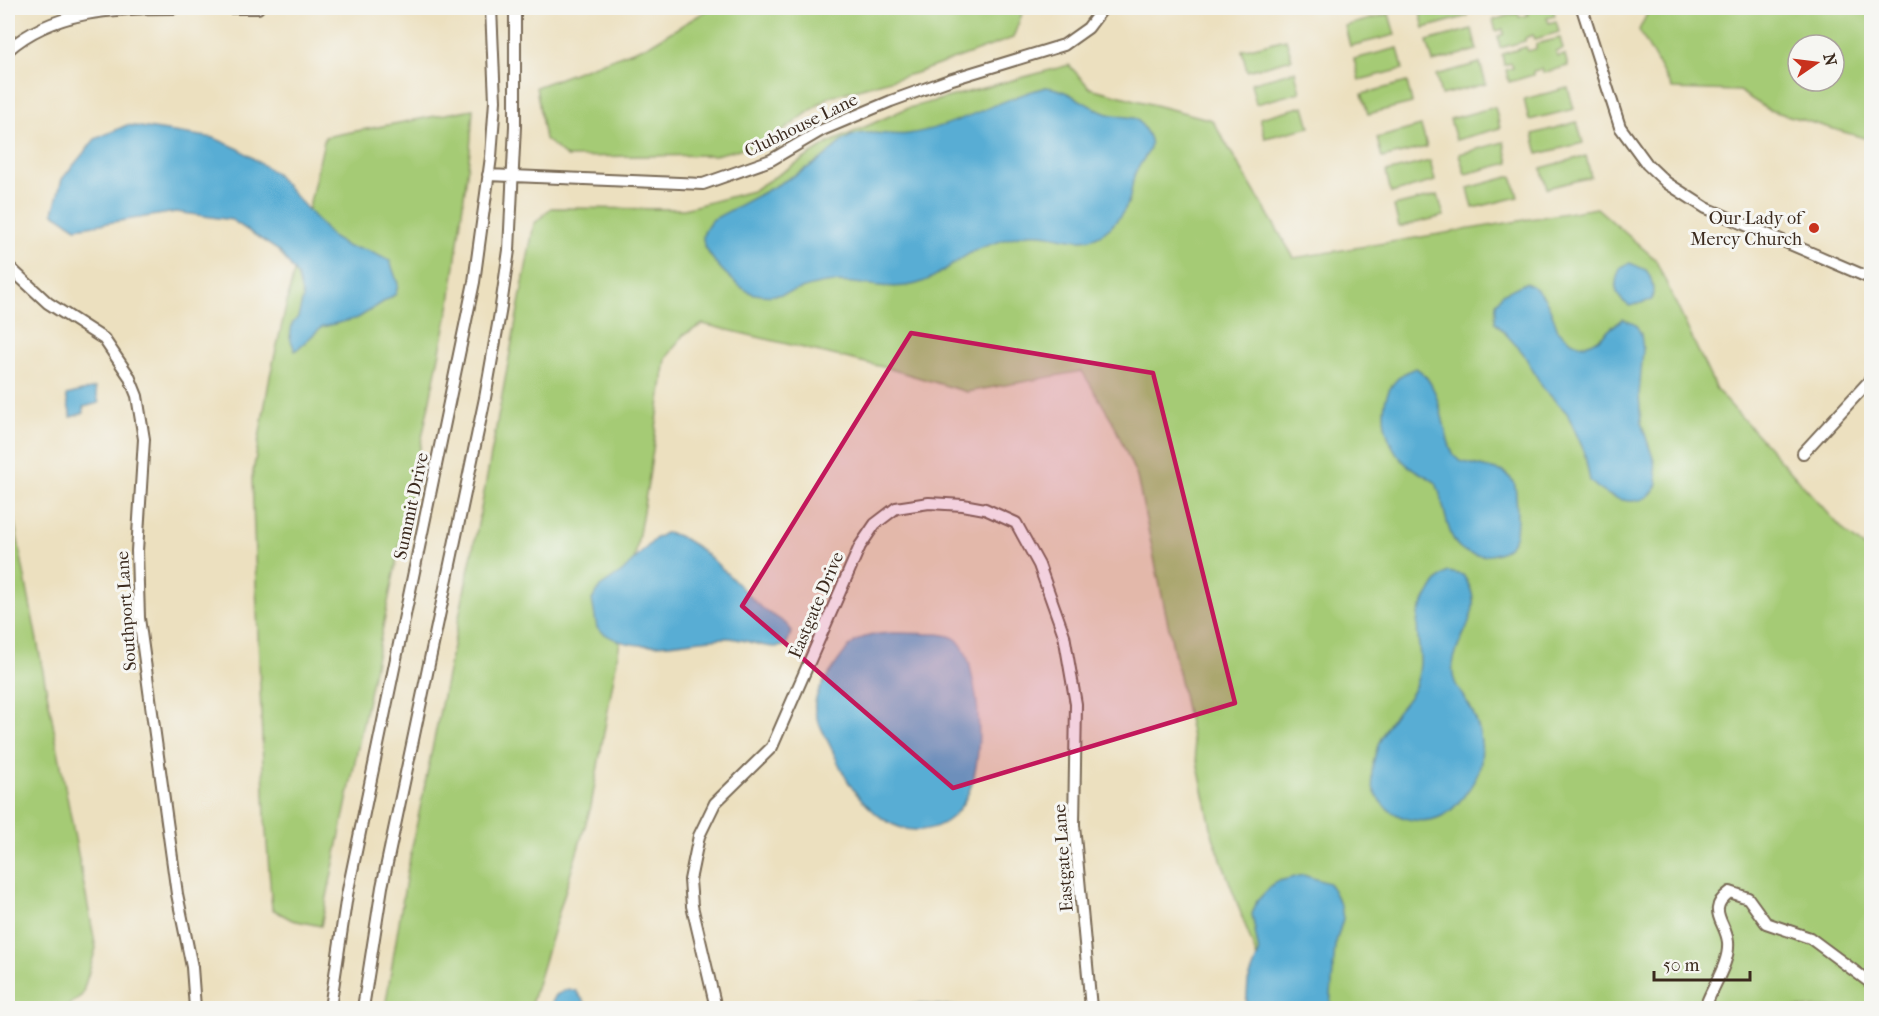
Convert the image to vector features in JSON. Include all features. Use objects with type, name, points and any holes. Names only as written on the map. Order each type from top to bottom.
[{"type":"street","points":[[8,50],[36,29],[65,18],[111,11],[174,8]]},
{"type":"street","points":[[220,8],[258,8]]},
{"type":"street","name":"Summit Drive","points":[[330,1008],[350,884],[474,282],[489,175],[495,101],[491,8]]},
{"type":"street","points":[[363,1008],[384,875],[487,387],[509,250],[517,53],[515,8]]},
{"type":"street","name":"Clubhouse Lane","points":[[489,175],[703,184],[771,160],[822,130],[891,100],[948,80],[1065,45],[1088,28],[1103,8]]},
{"type":"street","points":[[1582,8],[1620,127],[1647,164],[1667,183],[1706,208],[1872,279]]},
{"type":"street","name":"Southport Lane","points":[[8,266],[48,303],[104,339],[129,376],[139,407],[144,439],[137,551],[139,618],[177,894],[192,967],[195,1008]]},
{"type":"street","points":[[1803,453],[1872,378]]},
{"type":"street","name":"Eastgate Drive","points":[[716,1008],[692,906],[690,879],[699,836],[715,803],[772,747],[860,546],[886,513],[907,506],[941,503],[986,509],[1016,523],[1039,565],[1054,602],[1071,665],[1076,704]]},
{"type":"street","name":"Eastgate Lane","points":[[1076,704],[1074,825],[1091,1008]]},
{"type":"street","points":[[1705,1008],[1727,952],[1728,941],[1718,915],[1722,898],[1730,892],[1748,898],[1766,923],[1810,938],[1872,984]]},
{"type":"highlighted area","points":[[911,333],[1153,373],[1235,703],[953,788],[742,606]]},
{"type":"green space","points":[[711,8],[1024,8],[1013,38],[916,73],[829,97],[768,142],[715,155],[567,157],[545,139],[536,87],[649,45]]},
{"type":"green space","points":[[1419,8],[1466,8],[1468,16],[1424,28]]},
{"type":"green space","points":[[1553,8],[1555,16],[1547,18],[1549,23],[1556,21],[1559,32],[1535,39],[1533,35],[1525,38],[1525,41],[1500,48],[1498,37],[1504,34],[1503,29],[1496,31],[1493,20],[1518,13],[1519,17],[1528,15],[1527,11]]},
{"type":"green space","points":[[1650,8],[1871,8],[1871,140],[1769,110],[1739,91],[1672,89],[1639,30]]},
{"type":"green space","points":[[1389,14],[1395,35],[1350,46],[1345,26]]},
{"type":"green space","points":[[1472,29],[1477,50],[1433,62],[1427,41]]},
{"type":"green space","points":[[1560,38],[1563,49],[1556,52],[1557,57],[1565,55],[1568,66],[1543,73],[1542,69],[1533,71],[1533,75],[1509,82],[1506,70],[1513,68],[1511,63],[1504,65],[1502,54],[1526,47],[1528,51],[1536,49],[1536,44]]},
{"type":"green space","points":[[1286,39],[1292,59],[1247,71],[1242,50]]},
{"type":"green space","points":[[1398,48],[1403,69],[1359,80],[1354,59]]},
{"type":"green space","points":[[1480,63],[1486,84],[1441,95],[1436,75]]},
{"type":"green space","points":[[1069,65],[1090,88],[1212,120],[1294,258],[1597,208],[1655,259],[1716,389],[1846,533],[1871,553],[1871,1008],[1267,1008],[1271,996],[1213,837],[1137,477],[1112,420],[1082,371],[967,392],[887,368],[703,324],[683,335],[666,359],[649,477],[591,806],[530,1008],[385,1008],[408,867],[480,514],[534,224],[551,208],[684,209],[752,191],[829,143],[905,109]]},
{"type":"green space","points":[[1295,71],[1300,92],[1256,104],[1251,83]]},
{"type":"green space","points":[[1407,82],[1412,103],[1368,114],[1362,94]]},
{"type":"green space","points":[[1568,88],[1574,109],[1529,120],[1524,99]]},
{"type":"green space","points":[[1304,106],[1310,127],[1265,138],[1260,118]]},
{"type":"green space","points":[[1495,107],[1500,128],[1456,140],[1450,119]]},
{"type":"green space","points":[[473,109],[470,151],[450,303],[321,926],[292,920],[272,909],[265,818],[252,478],[270,376],[325,137]]},
{"type":"green space","points":[[1577,122],[1583,143],[1538,154],[1533,134]]},
{"type":"green space","points":[[1421,126],[1427,147],[1382,158],[1377,138]]},
{"type":"green space","points":[[1504,142],[1509,163],[1465,174],[1459,154]]},
{"type":"green space","points":[[1586,156],[1591,177],[1547,188],[1541,168]]},
{"type":"green space","points":[[1430,161],[1435,181],[1391,193],[1386,172]]},
{"type":"green space","points":[[1512,176],[1518,197],[1473,208],[1468,188]]},
{"type":"green space","points":[[1438,195],[1444,216],[1399,227],[1394,206]]},
{"type":"green space","points":[[8,489],[96,948],[82,995],[65,1008],[8,1008]]},
{"type":"water","points":[[1046,87],[1069,94],[1105,113],[1137,119],[1149,137],[1150,148],[1135,174],[1126,208],[1111,227],[1100,235],[1080,240],[1040,234],[1013,237],[979,249],[932,277],[912,285],[890,287],[837,282],[774,295],[755,294],[740,286],[722,270],[708,252],[703,236],[712,220],[817,162],[849,137],[863,133],[901,135],[926,130]]},
{"type":"water","points":[[127,125],[214,138],[239,149],[275,173],[333,238],[348,247],[367,250],[390,261],[398,284],[396,294],[358,318],[322,327],[295,351],[290,338],[292,324],[298,317],[303,298],[297,275],[279,251],[232,220],[176,212],[76,228],[53,213],[62,179],[95,139]]},
{"type":"water","points":[[1630,263],[1646,270],[1652,284],[1652,300],[1630,306],[1620,298],[1616,289],[1618,273],[1621,267]]},
{"type":"water","points":[[1525,283],[1538,290],[1543,296],[1558,330],[1578,344],[1586,345],[1594,342],[1623,319],[1636,325],[1641,334],[1643,350],[1639,394],[1641,422],[1654,461],[1658,484],[1652,493],[1644,498],[1635,501],[1616,498],[1606,494],[1590,481],[1584,451],[1567,413],[1543,388],[1523,353],[1495,322],[1496,304],[1502,294]]},
{"type":"water","points":[[1416,368],[1432,385],[1454,456],[1460,461],[1504,472],[1514,482],[1517,509],[1515,537],[1511,544],[1498,553],[1481,556],[1459,547],[1448,526],[1436,483],[1406,464],[1394,449],[1388,436],[1384,408],[1387,395],[1393,384]]},
{"type":"water","points":[[95,388],[99,403],[83,407],[84,413],[71,417],[66,395]]},
{"type":"water","points":[[665,533],[690,542],[703,551],[760,606],[786,624],[792,632],[786,645],[772,647],[727,638],[643,645],[611,638],[597,628],[592,600],[600,587],[622,572],[656,538]]},
{"type":"water","points":[[1448,572],[1463,575],[1473,599],[1470,621],[1456,652],[1452,670],[1457,686],[1476,720],[1482,754],[1481,763],[1473,783],[1453,809],[1430,820],[1417,821],[1394,813],[1384,806],[1373,785],[1372,772],[1379,743],[1385,730],[1414,689],[1419,674],[1417,625],[1419,613],[1436,583]]},
{"type":"water","points":[[892,633],[950,636],[959,642],[970,666],[978,719],[979,743],[976,768],[969,791],[958,810],[943,824],[921,830],[911,830],[884,820],[852,788],[817,718],[815,701],[826,679],[842,656],[852,644],[860,639]]},
{"type":"water","points":[[1303,875],[1329,883],[1341,906],[1343,919],[1335,946],[1330,1008],[1246,1008],[1248,982],[1259,953],[1252,914],[1257,901],[1275,882]]},
{"type":"water","points":[[568,989],[576,991],[589,1008],[549,1008],[556,995]]},
{"type":"water","points":[[919,1004],[974,1008],[881,1008]]},
{"type":"place","name":"Our Lady of Mercy Church","points":[[1814,228]]}]
